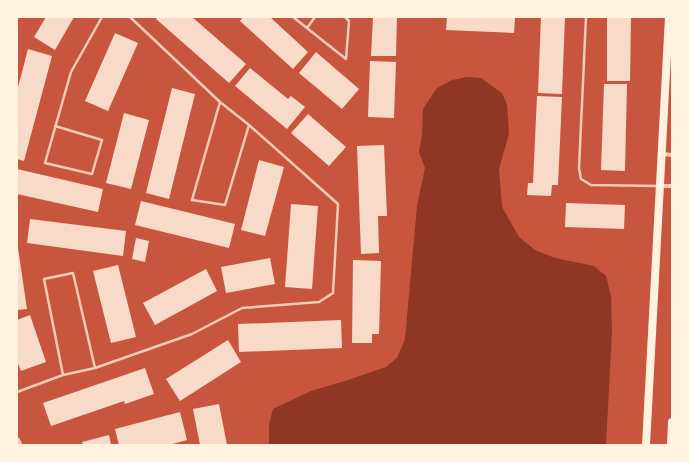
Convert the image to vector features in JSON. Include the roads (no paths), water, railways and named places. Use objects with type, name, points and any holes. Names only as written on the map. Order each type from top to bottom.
[{"type":"main road","points":[[646,445],[659,186],[670,17]]},
{"type":"main road","points":[[671,445],[672,422]]},
{"type":"street","points":[[661,154],[672,155]]},
{"type":"street","points":[[659,186],[672,186]]},
{"type":"street","points":[[17,441],[20,445]]},
{"type":"lane","points":[[55,126],[102,140],[92,174],[45,163],[55,126],[70,72],[102,17]]},
{"type":"lane","points":[[17,392],[63,375],[95,368],[192,334],[242,308],[319,302],[332,293],[338,204],[249,125],[220,102],[130,17]]},
{"type":"lane","points":[[293,17],[346,58],[349,21],[345,17]]},
{"type":"lane","points":[[307,28],[315,17]]},
{"type":"lane","points":[[586,17],[579,168],[582,179],[591,185],[659,186]]},
{"type":"lane","points":[[220,102],[192,200],[225,204],[249,125]]},
{"type":"lane","points":[[63,375],[44,279],[73,273],[95,368]]}]
